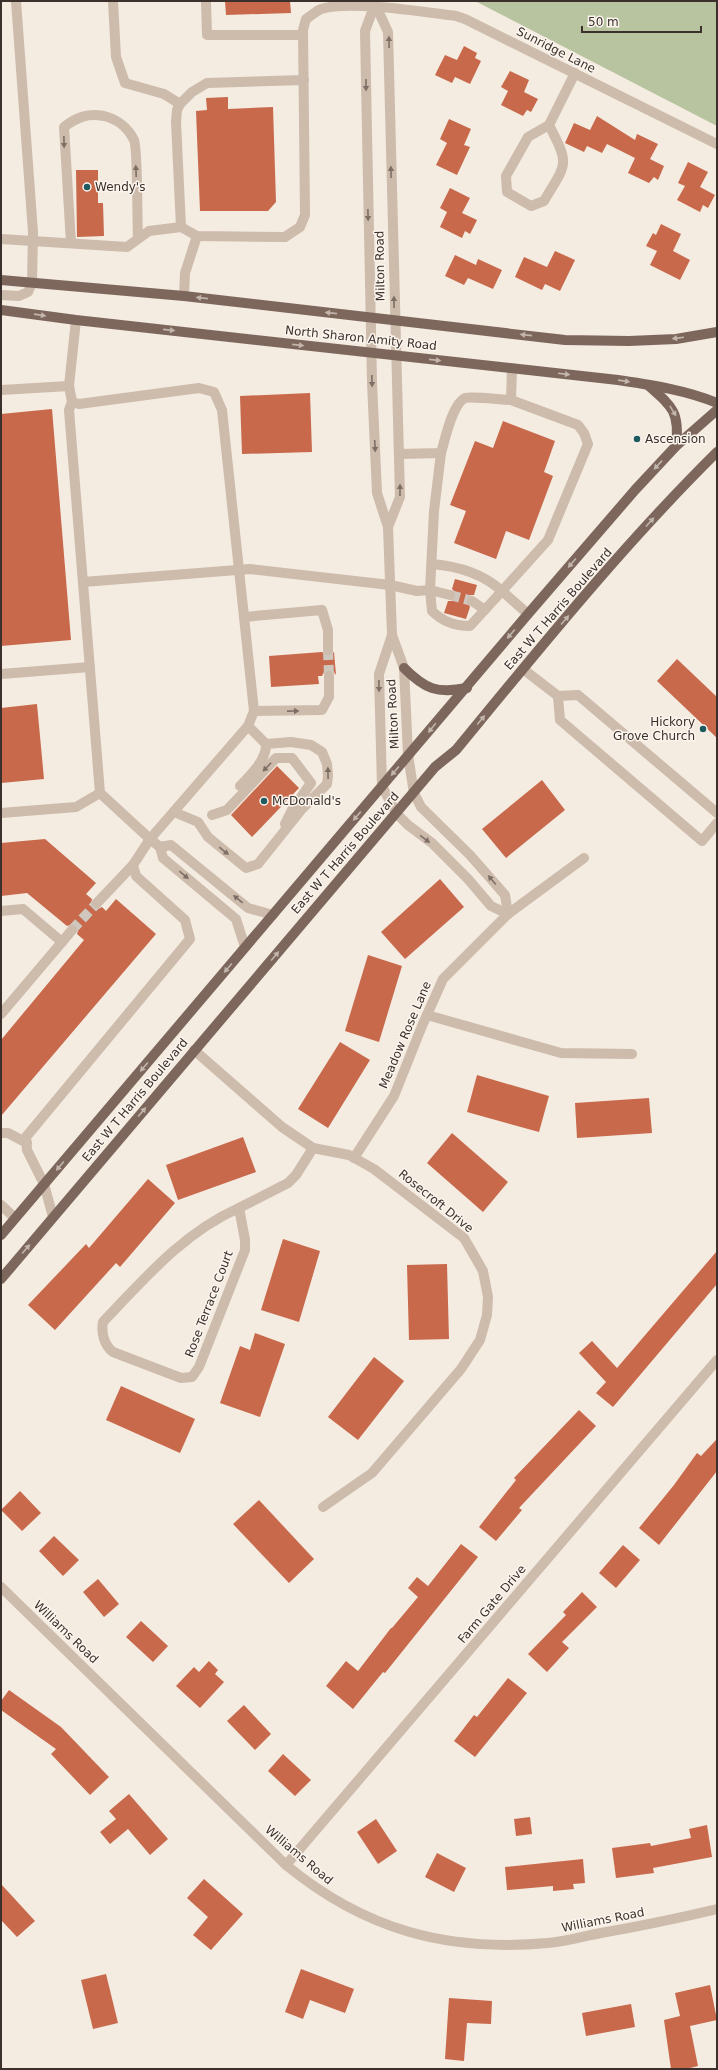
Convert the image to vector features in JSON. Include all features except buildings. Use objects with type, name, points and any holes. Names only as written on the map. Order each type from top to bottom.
[{"type":"main road","name":"North Sharon Amity Road","points":[[1,280],[184,296],[557,339],[593,341],[676,339],[717,332]]},
{"type":"main road","name":"North Sharon Amity Road","points":[[1,310],[371,354],[396,355],[648,384],[704,397],[717,403]]},
{"type":"main road","points":[[648,384],[662,398],[677,418],[678,429],[676,446]]},
{"type":"main road","name":"East W T Harris Boulevard","points":[[1,1235],[635,490],[676,446],[717,410]]},
{"type":"main road","name":"East W T Harris Boulevard","points":[[1,1279],[435,767],[456,750],[523,669],[642,531],[680,488],[717,452]]},
{"type":"main road","points":[[404,668],[422,684],[433,689],[448,691],[467,688]]},
{"type":"street","points":[[1,295],[23,295],[28,292],[32,282],[33,240],[16,1]]},
{"type":"street","points":[[113,1],[116,57],[125,83],[164,94],[180,104]]},
{"type":"street","points":[[1,239],[127,247],[149,230],[181,227],[197,236],[285,237],[300,227],[305,215],[303,35],[207,35],[206,1]]},
{"type":"street","name":"Sunridge Lane","points":[[303,35],[306,19],[322,9],[340,6],[376,3],[456,16],[465,19],[717,144]]},
{"type":"street","name":"Milton Road","points":[[376,3],[365,31],[370,317],[377,493],[388,527],[392,635],[404,668],[408,755],[414,793]]},
{"type":"street","name":"Milton Road","points":[[376,3],[388,32],[394,320],[400,497],[388,527]]},
{"type":"street","points":[[549,125],[563,153],[564,167],[544,201],[531,206],[507,192],[506,176],[528,137],[549,125],[575,74]]},
{"type":"street","points":[[181,227],[176,122],[177,110],[180,104],[192,92],[207,83],[304,80]]},
{"type":"street","points":[[71,243],[64,127],[76,118],[93,114],[110,118],[124,126],[135,142],[138,238]]},
{"type":"street","points":[[184,296],[185,273],[197,236]]},
{"type":"street","points":[[76,320],[69,386],[72,402],[69,410],[100,793],[150,839],[160,846],[171,845],[248,908],[273,915]]},
{"type":"street","points":[[511,400],[512,368]]},
{"type":"street","points":[[1,390],[69,386]]},
{"type":"street","points":[[72,402],[79,404],[199,388],[214,392],[222,410],[254,711],[248,726],[150,839],[133,865],[97,903]]},
{"type":"street","points":[[466,398],[511,400],[578,426],[584,433],[588,444],[548,540],[470,626],[457,626],[440,619],[432,612],[430,590],[434,511],[441,453],[452,416],[458,404],[466,398]]},
{"type":"street","points":[[399,454],[441,453]]},
{"type":"street","points":[[432,564],[451,566],[491,581],[528,614]]},
{"type":"street","points":[[83,582],[239,568],[390,586],[417,591],[430,590],[450,595]]},
{"type":"street","points":[[472,601],[485,610]]},
{"type":"street","points":[[244,617],[322,610],[328,630],[328,650]]},
{"type":"street","name":"Milton Road","points":[[382,786],[379,674],[392,635]]},
{"type":"street","points":[[1,674],[90,667]]},
{"type":"street","points":[[523,669],[558,696],[578,695],[717,813]]},
{"type":"street","points":[[254,711],[322,710],[329,697],[329,676]]},
{"type":"street","points":[[558,696],[560,720],[702,841],[717,823]]},
{"type":"street","points":[[212,815],[242,784],[261,761],[266,751],[266,744],[248,726]]},
{"type":"street","points":[[174,812],[198,822],[208,837],[246,868],[258,864],[302,809],[327,784],[327,764],[322,752],[311,745],[291,742],[266,744]]},
{"type":"street","points":[[198,822],[227,810],[276,758],[292,758],[311,783],[292,810],[279,837]]},
{"type":"street","points":[[382,786],[396,813],[408,825],[432,843],[468,879],[491,906],[508,914]]},
{"type":"street","points":[[1,813],[76,807],[100,793]]},
{"type":"street","points":[[414,793],[422,807],[470,855],[505,896],[508,914]]},
{"type":"street","points":[[160,846],[163,858],[236,919],[245,947]]},
{"type":"street","name":"Meadow Rose Lane","points":[[354,1158],[394,1096],[443,979],[508,914],[584,858]]},
{"type":"street","points":[[54,1217],[44,1184],[27,1150],[26,1137],[190,939],[185,920],[136,876],[133,865]]},
{"type":"street","points":[[1,911],[23,909],[62,942]]},
{"type":"street","points":[[1,1014],[72,930]]},
{"type":"street","points":[[427,1015],[561,1053],[632,1054]]},
{"type":"street","name":"Rosecroft Drive","points":[[194,1050],[282,1128],[313,1148],[354,1158],[374,1168],[464,1238],[483,1271],[488,1297],[487,1315],[480,1340],[460,1369],[372,1473],[323,1507]]},
{"type":"street","points":[[1,1133],[8,1133],[27,1143]]},
{"type":"street","name":"Rose Terrace Court","points":[[239,1208],[245,1240],[245,1250],[199,1367],[192,1377],[181,1378],[113,1352],[108,1348],[104,1336],[103,1322],[152,1270],[208,1223],[288,1183],[296,1175],[313,1148]]},
{"type":"street","points":[[1,1205],[15,1218]]},
{"type":"street","name":"Farm Gate Drive","points":[[286,1865],[717,1360]]},
{"type":"street","name":"Williams Road","points":[[1,1587],[286,1865],[326,1896],[375,1921],[409,1932],[465,1943],[507,1945],[549,1943],[717,1909]]},
{"type":"green space","points":[[475,1],[717,1],[717,126]]},
{"type":"tunnel","points":[[450,595],[472,601]]},
{"type":"tunnel","points":[[328,650],[329,676]]},
{"type":"tunnel","points":[[72,930],[97,903]]},
{"type":"place","name":"Wendy's","points":[[87,187]]},
{"type":"place","name":"Ascension","points":[[637,439]]},
{"type":"place","name":"Hickory Grove Church","points":[[703,729]]},
{"type":"place","name":"McDonald's","points":[[264,801]]}]
